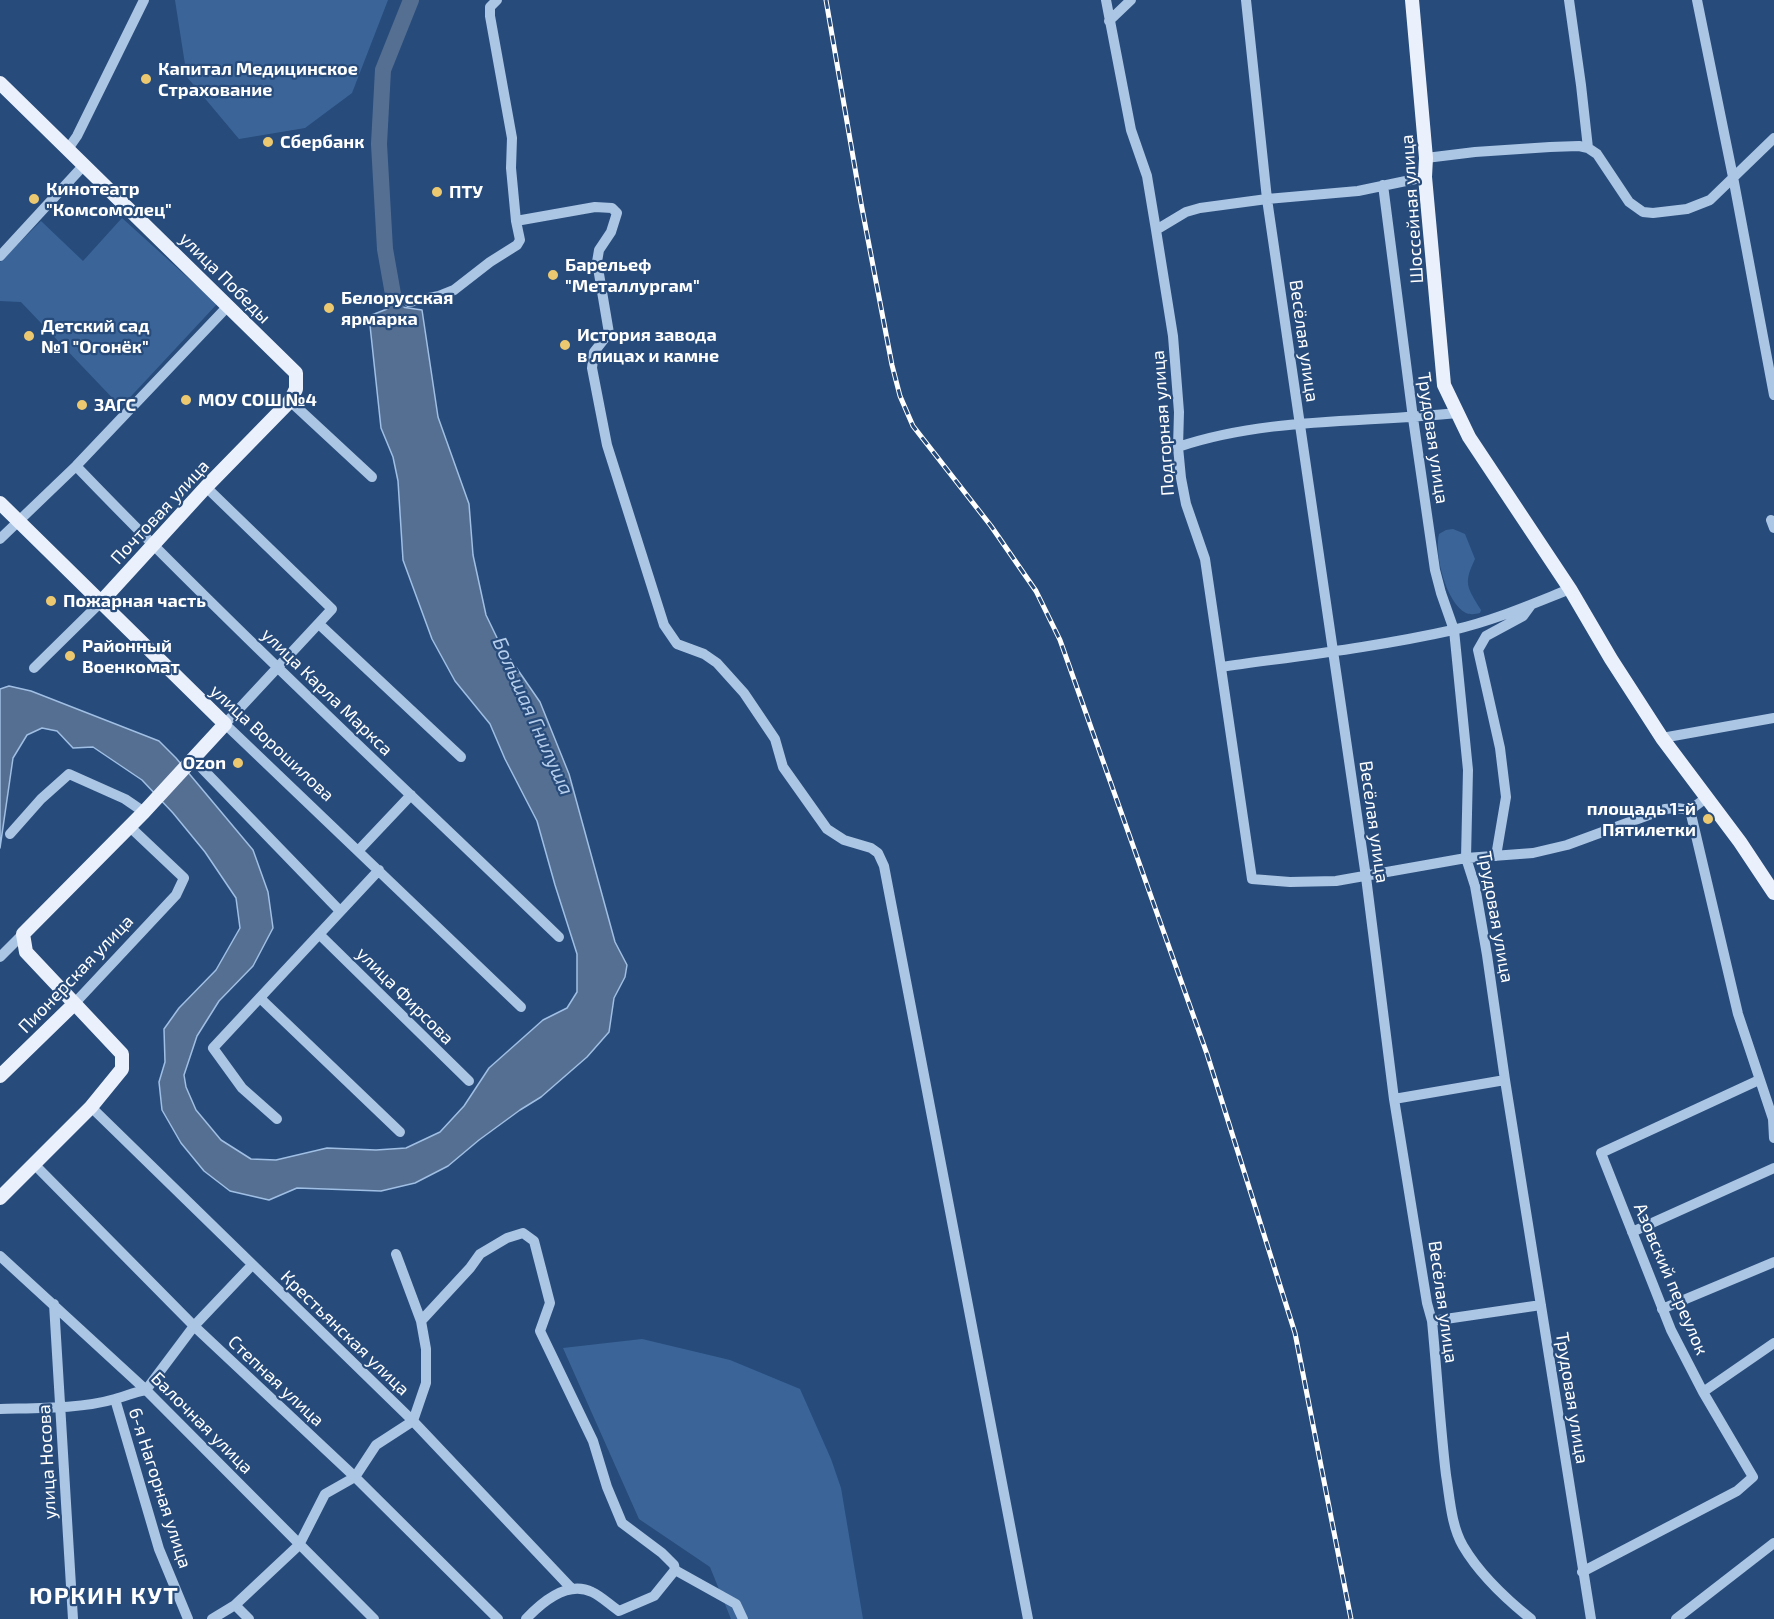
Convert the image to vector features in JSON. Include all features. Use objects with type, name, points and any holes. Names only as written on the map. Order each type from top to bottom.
[{"type":"main road","name":"Шоссейная улица","points":[[1412,0],[1444,385],[1457,413]]},
{"type":"main road","name":"улица Победы","points":[[0,82],[296,373],[296,389],[290,401]]},
{"type":"main road","name":"Почтовая улица","points":[[100,603],[206,487],[290,401]]},
{"type":"main road","points":[[1457,413],[1469,437],[1570,589],[1611,659],[1662,738],[1774,893]]},
{"type":"main road","name":"улица Ворошилова","points":[[0,503],[225,724]]},
{"type":"main road","points":[[0,1198],[91,1107],[122,1069],[122,1054],[73,1005],[26,952],[23,934],[144,812],[225,724]]},
{"type":"main road","name":"Пионерская улица","points":[[0,1076],[73,1005]]},
{"type":"street","points":[[68,149],[81,128],[144,0]]},
{"type":"street","points":[[409,302],[431,298],[454,290],[490,262],[518,245],[520,240],[511,168],[512,138],[490,15],[490,7],[497,0]]},
{"type":"street","name":"Подгорная улица","points":[[1106,0],[1131,130],[1147,176],[1156,230],[1173,336],[1179,412],[1178,447],[1186,504],[1205,559],[1252,879],[1324,881],[1366,877]]},
{"type":"street","points":[[1109,21],[1131,0]]},
{"type":"street","name":"Весёлая улица","points":[[1246,0],[1267,199],[1366,877],[1394,1099],[1427,1303],[1432,1321],[1443,1446],[1455,1527],[1463,1546],[1477,1566],[1499,1592],[1532,1619]]},
{"type":"street","points":[[1569,0],[1588,148]]},
{"type":"street","points":[[1696,0],[1733,177],[1774,395]]},
{"type":"street","points":[[1426,158],[1550,147],[1588,148],[1597,154],[1629,202],[1643,212],[1653,213],[1700,205],[1719,193],[1774,138]]},
{"type":"street","points":[[0,256],[84,165]]},
{"type":"street","points":[[1156,230],[1186,212],[1200,208],[1358,191],[1425,177]]},
{"type":"street","name":"Трудовая улица","points":[[1383,185],[1413,418],[1436,570],[1441,592],[1455,630],[1468,770],[1466,858],[1477,898],[1591,1619]]},
{"type":"street","points":[[516,221],[596,207],[612,208],[617,213],[615,224],[599,250],[597,262],[609,333],[594,352],[592,368],[607,445],[664,625],[677,644],[704,654],[717,663],[744,693],[775,739],[783,768],[827,830],[844,840],[871,848],[878,853],[884,866],[1028,1619]]},
{"type":"street","points":[[0,539],[76,466],[228,306]]},
{"type":"street","points":[[290,401],[372,477]]},
{"type":"street","points":[[1178,447],[1204,438],[1299,423],[1413,418],[1457,413]]},
{"type":"street","name":"улица Карла Маркса","points":[[76,466],[153,546],[278,669],[558,937]]},
{"type":"street","points":[[206,487],[332,609],[225,724]]},
{"type":"street","points":[[1221,667],[1332,652],[1455,630],[1570,589]]},
{"type":"street","name":"Почтовая улица","points":[[34,668],[100,603]]},
{"type":"street","points":[[1496,856],[1506,797],[1500,748],[1478,650],[1486,636],[1523,616],[1532,604]]},
{"type":"street","points":[[319,624],[461,756]]},
{"type":"street","points":[[1662,738],[1774,718]]},
{"type":"street","name":"улица Ворошилова","points":[[225,724],[521,1006]]},
{"type":"street","points":[[190,763],[340,911]]},
{"type":"street","points":[[10,834],[41,799],[69,774],[125,799],[144,812]]},
{"type":"street","points":[[359,850],[411,795]]},
{"type":"street","points":[[1366,877],[1466,858],[1548,850],[1665,810],[1677,808],[1690,810],[1706,798]]},
{"type":"street","points":[[1690,810],[1738,1014],[1773,1119],[1774,1138]]},
{"type":"street","name":"Пионерская улица","points":[[73,1005],[176,895],[184,878],[129,826]]},
{"type":"street","points":[[277,1119],[242,1088],[213,1047],[379,870]]},
{"type":"street","points":[[0,957],[23,934]]},
{"type":"street","name":"улица Фирсова","points":[[319,934],[469,1081]]},
{"type":"street","points":[[260,998],[400,1132]]},
{"type":"street","points":[[1394,1099],[1505,1080]]},
{"type":"street","name":"Азовский переулок","points":[[1582,1572],[1737,1491],[1754,1477],[1703,1392],[1671,1330],[1601,1153],[1760,1080]]},
{"type":"street","name":"Крестьянская улица","points":[[91,1107],[413,1421],[571,1588]]},
{"type":"street","name":"Степная улица","points":[[34,1164],[194,1326],[355,1477],[498,1619]]},
{"type":"street","points":[[1632,1232],[1774,1168]]},
{"type":"street","points":[[422,1321],[480,1254],[507,1238],[523,1233],[534,1241],[550,1303],[540,1331],[593,1441],[607,1488],[622,1523],[662,1553],[674,1565],[675,1570],[736,1604],[743,1619]]},
{"type":"street","points":[[212,1619],[235,1605],[298,1545],[325,1494],[355,1477],[376,1445],[413,1421],[426,1383],[426,1349],[422,1321],[396,1254]]},
{"type":"street","name":"Балочная улица","points":[[0,1256],[146,1390],[374,1619]]},
{"type":"street","points":[[1662,1309],[1774,1262]]},
{"type":"street","points":[[0,1409],[61,1407],[115,1399],[146,1390],[194,1326],[252,1265]]},
{"type":"street","name":"улица Носова","points":[[54,1304],[73,1619]]},
{"type":"street","points":[[1432,1321],[1540,1305]]},
{"type":"street","points":[[1703,1392],[1774,1343]]},
{"type":"street","name":"6-я Нагорная улица","points":[[115,1399],[159,1549],[188,1619]]},
{"type":"street","points":[[1676,1619],[1774,1543]]},
{"type":"street","points":[[526,1619],[541,1603],[571,1588],[591,1591],[619,1611],[654,1596],[675,1570]]},
{"type":"street","points":[[235,1605],[249,1619]]},
{"type":"shaded area","points":[[175,0],[388,0],[352,93],[305,128],[239,139],[187,77]]},
{"type":"shaded area","points":[[122,218],[217,304],[121,407],[21,302],[0,301],[0,262],[41,221],[83,261]]},
{"type":"shaded area","points":[[1453,529],[1465,534],[1475,559],[1469,574],[1468,585],[1481,610],[1480,613],[1468,614],[1459,608],[1447,589],[1443,577],[1438,553],[1439,534]]},
{"type":"shaded area","points":[[642,1339],[730,1360],[800,1389],[831,1459],[841,1488],[863,1619],[731,1619],[710,1567],[639,1519],[563,1348]]},
{"type":"water","points":[[395,306],[422,310],[438,417],[469,504],[473,555],[486,615],[500,644],[540,702],[569,774],[615,942],[627,965],[625,977],[614,998],[609,1032],[587,1057],[541,1097],[479,1140],[448,1166],[415,1183],[381,1191],[297,1188],[269,1200],[230,1191],[204,1171],[181,1143],[162,1110],[159,1082],[165,1062],[164,1029],[179,1008],[216,970],[240,928],[236,898],[205,852],[142,780],[93,747],[73,748],[57,731],[42,728],[27,735],[13,758],[0,848],[0,689],[9,686],[31,691],[159,741],[253,850],[268,892],[273,928],[253,966],[219,1001],[197,1036],[184,1075],[186,1087],[196,1110],[221,1140],[251,1159],[276,1160],[327,1148],[376,1150],[406,1148],[440,1132],[464,1106],[489,1068],[543,1020],[567,1008],[577,992],[577,954],[537,821],[490,724],[455,681],[432,639],[403,560],[398,481],[393,457],[381,428],[369,316]]},
{"type":"waterway","name":"Большая Гнилуша","points":[[399,328],[385,249],[379,144],[383,70],[411,0]]},
{"type":"railway","points":[[826,0],[861,203],[900,396],[913,426],[991,526],[1036,591],[1060,640],[1207,1054],[1295,1333],[1351,1619]]},
{"type":"place","name":"Капитал Медицинское Страхование","points":[[146,79]]},
{"type":"place","name":"Сбербанк","points":[[268,142]]},
{"type":"place","name":"ПТУ","points":[[437,192]]},
{"type":"place","name":"Кинотеатр \"Комсомолец\"","points":[[34,199]]},
{"type":"place","name":"Барельеф \"Металлургам\"","points":[[553,275]]},
{"type":"place","name":"Белорусская ярмарка","points":[[329,308]]},
{"type":"place","name":"Детский сад №1 \"Огонёк\"","points":[[29,336]]},
{"type":"place","name":"История завода в лицах и камне","points":[[565,345]]},
{"type":"place","name":"МОУ СОШ №4","points":[[186,400]]},
{"type":"place","name":"ЗАГС","points":[[82,405]]},
{"type":"place","name":"Пожарная часть","points":[[51,601]]},
{"type":"place","name":"Районный Военкомат","points":[[70,656]]},
{"type":"place","name":"Ozon","points":[[238,763]]},
{"type":"place","name":"площадь 1-й Пятилетки","points":[[1708,819]]},
{"type":"district","name":"ЮРКИН КУТ","points":[[104,1596]]}]
